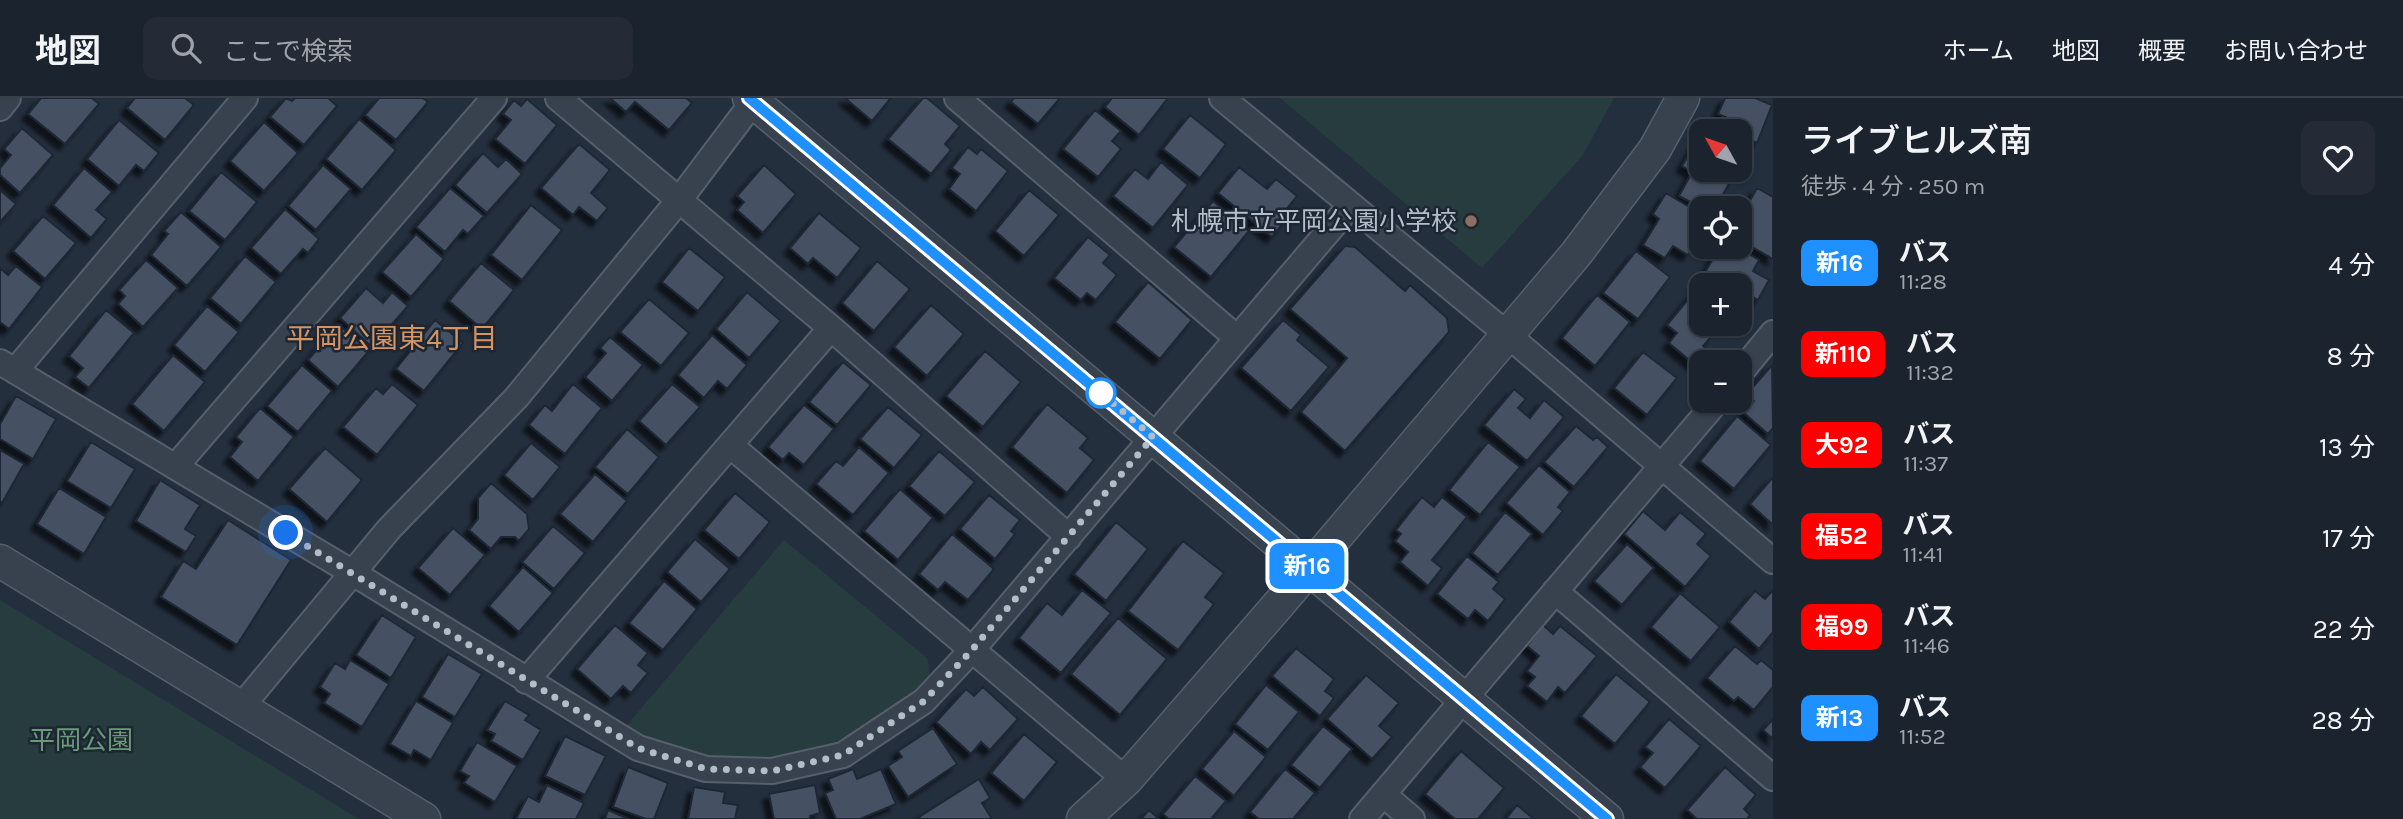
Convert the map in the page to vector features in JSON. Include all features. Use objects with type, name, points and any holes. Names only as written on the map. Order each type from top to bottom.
[{"type":"street","points":[[0,108],[8,98]]},
{"type":"street","points":[[245,98],[7,366],[353,573],[638,748],[706,769],[772,771],[843,755],[924,701],[971,651],[1350,206]]},
{"type":"street","points":[[176,466],[494,98]]},
{"type":"street","points":[[558,98],[831,328],[1069,537]]},
{"type":"street","points":[[957,98],[1237,338]]},
{"type":"street","points":[[1222,98],[1773,561]]},
{"type":"street","points":[[1083,819],[1126,780],[1508,336],[1576,254],[1655,149],[1683,98]]},
{"type":"street","points":[[241,707],[389,529],[516,398],[680,199],[753,99],[1607,819]]},
{"type":"street","points":[[526,681],[831,328]]},
{"type":"street","points":[[1752,358],[1773,333]]},
{"type":"street","points":[[1362,819],[1707,413]]},
{"type":"street","points":[[731,446],[1126,780]]},
{"type":"street","points":[[0,561],[424,819]]},
{"type":"street","points":[[1555,591],[1773,778]]},
{"type":"street","points":[[1383,794],[1412,819]]},
{"type":"green space","name":"札幌市立平岡公園小学校","points":[[1280,98],[1614,98],[1583,155],[1482,268]]},
{"type":"green space","points":[[784,540],[927,658],[930,674],[912,694],[871,723],[826,750],[787,761],[724,761],[666,753],[623,730]]},
{"type":"green space","name":"平岡公園","points":[[0,600],[359,819],[0,819]]},
{"type":"building","points":[[41,98],[92,98],[99,104],[65,144],[28,114]]},
{"type":"building","points":[[135,98],[185,98],[194,105],[165,140],[127,108]]},
{"type":"building","points":[[286,98],[292,101],[295,98],[328,98],[337,106],[304,145],[270,117]]},
{"type":"building","points":[[379,98],[423,98],[428,102],[396,140],[365,115]]},
{"type":"building","points":[[610,98],[686,98],[692,103],[669,130],[635,102],[626,112]]},
{"type":"building","points":[[845,98],[891,98],[872,121]]},
{"type":"building","points":[[923,98],[927,98],[960,126],[945,144],[951,150],[931,174],[888,139]]},
{"type":"building","points":[[1014,98],[1060,98],[1038,124],[1011,102]]},
{"type":"building","points":[[1112,98],[1168,98],[1139,135],[1105,107]]},
{"type":"building","points":[[1725,98],[1755,98],[1772,105],[1757,143],[1752,141],[1752,119],[1725,119],[1718,114]]},
{"type":"building","points":[[527,99],[557,125],[525,164],[495,139],[511,120],[503,114],[514,100],[521,106]]},
{"type":"building","points":[[1095,110],[1121,131],[1112,141],[1121,149],[1098,177],[1063,149]]},
{"type":"building","points":[[1190,115],[1226,144],[1200,178],[1163,149]]},
{"type":"building","points":[[359,119],[396,150],[362,190],[326,159]]},
{"type":"building","points":[[119,120],[159,153],[144,171],[136,165],[119,186],[87,159]]},
{"type":"building","points":[[264,122],[298,153],[264,191],[230,161]]},
{"type":"building","points":[[22,128],[53,155],[20,193],[0,175],[0,168],[11,155],[4,149]]},
{"type":"building","points":[[579,144],[610,170],[591,193],[608,208],[597,221],[579,207],[573,215],[541,188]]},
{"type":"building","points":[[968,147],[977,154],[981,149],[1008,171],[976,211],[949,189],[960,174],[952,168]]},
{"type":"building","points":[[483,153],[498,167],[506,159],[522,174],[487,213],[455,185]]},
{"type":"building","points":[[1689,154],[1689,170],[1682,166]]},
{"type":"building","points":[[1161,162],[1188,185],[1153,228],[1113,196],[1135,169],[1148,179]]},
{"type":"building","points":[[323,165],[351,189],[316,230],[288,206]]},
{"type":"building","points":[[764,165],[796,194],[763,233],[737,210],[744,202],[737,196]]},
{"type":"building","points":[[1239,167],[1267,189],[1276,179],[1297,196],[1281,216],[1286,219],[1272,237],[1218,193]]},
{"type":"building","points":[[84,168],[112,192],[96,210],[107,219],[91,238],[53,205]]},
{"type":"building","points":[[221,172],[257,202],[225,240],[189,211]]},
{"type":"building","points":[[1689,178],[1689,182],[1730,182],[1722,196],[1689,196],[1689,201],[1679,196]]},
{"type":"building","points":[[450,188],[484,216],[468,234],[463,230],[445,252],[416,227]]},
{"type":"building","points":[[1757,188],[1773,197],[1773,259],[1752,247],[1752,197]]},
{"type":"building","points":[[0,190],[16,204],[0,222]]},
{"type":"building","points":[[1029,190],[1059,215],[1024,256],[995,231]]},
{"type":"building","points":[[1666,193],[1689,207],[1688,255],[1673,246],[1665,258],[1643,245],[1659,219],[1653,214]]},
{"type":"building","points":[[1213,201],[1249,231],[1211,277],[1174,247]]},
{"type":"building","points":[[531,205],[562,230],[522,280],[491,255]]},
{"type":"building","points":[[285,209],[319,239],[308,253],[303,249],[281,274],[251,248]]},
{"type":"building","points":[[181,212],[221,247],[187,286],[151,255],[168,234],[164,231]]},
{"type":"building","points":[[819,213],[861,248],[837,278],[813,258],[808,264],[790,248]]},
{"type":"building","points":[[43,216],[76,243],[45,279],[13,251]]},
{"type":"building","points":[[416,234],[444,259],[411,297],[382,272]]},
{"type":"building","points":[[1088,237],[1110,255],[1103,263],[1117,275],[1096,300],[1087,293],[1081,300],[1054,278]]},
{"type":"building","points":[[1345,246],[1355,247],[1405,291],[1410,285],[1447,318],[1449,332],[1345,451],[1301,412],[1347,358],[1290,309]]},
{"type":"building","points":[[689,248],[725,277],[698,311],[662,282]]},
{"type":"building","points":[[1636,251],[1670,277],[1638,319],[1603,293]]},
{"type":"building","points":[[245,256],[276,282],[241,324],[210,298]]},
{"type":"building","points":[[1752,256],[1759,260],[1753,271],[1769,280],[1758,300],[1752,296],[1752,273],[1705,273],[1713,259],[1752,259]]},
{"type":"building","points":[[146,260],[178,288],[143,327],[118,304],[125,296],[119,290]]},
{"type":"building","points":[[877,261],[910,289],[874,331],[842,303]]},
{"type":"building","points":[[481,263],[514,290],[482,329],[449,301]]},
{"type":"building","points":[[16,266],[42,287],[9,329],[0,322],[0,268],[8,275]]},
{"type":"building","points":[[1148,282],[1192,320],[1160,359],[1115,322]]},
{"type":"building","points":[[366,288],[383,303],[392,292],[408,306],[372,347],[340,318]]},
{"type":"building","points":[[747,292],[781,321],[749,358],[716,329]]},
{"type":"building","points":[[1597,295],[1630,322],[1595,366],[1562,338]]},
{"type":"building","points":[[1689,298],[1689,336],[1712,336],[1703,346],[1708,350],[1689,350],[1689,360],[1669,343],[1677,333],[1667,325]]},
{"type":"building","points":[[649,299],[689,333],[661,366],[620,332]]},
{"type":"building","points":[[931,305],[964,334],[927,376],[894,347]]},
{"type":"building","points":[[207,306],[239,332],[205,372],[174,345]]},
{"type":"building","points":[[106,310],[134,333],[89,388],[75,377],[83,368],[69,356]]},
{"type":"building","points":[[435,320],[463,343],[424,391],[396,369]]},
{"type":"building","points":[[1283,320],[1301,335],[1297,340],[1329,367],[1291,411],[1241,368]]},
{"type":"building","points":[[338,324],[369,351],[338,387],[308,360]]},
{"type":"building","points":[[712,335],[747,365],[727,389],[718,381],[704,398],[678,375]]},
{"type":"building","points":[[610,337],[643,365],[612,401],[585,377],[606,353],[600,348]]},
{"type":"building","points":[[985,351],[1021,382],[983,427],[946,396]]},
{"type":"building","points":[[1643,352],[1677,378],[1647,415],[1614,388]]},
{"type":"building","points":[[173,355],[205,382],[164,431],[132,404]]},
{"type":"building","points":[[843,362],[871,385],[837,425],[809,402]]},
{"type":"building","points":[[302,365],[332,391],[298,432],[267,406]]},
{"type":"building","points":[[1772,365],[1773,428],[1768,434],[1744,413],[1752,413],[1752,388]]},
{"type":"building","points":[[392,384],[418,405],[377,455],[343,427],[376,388],[383,394]]},
{"type":"building","points":[[573,384],[602,408],[565,454],[529,425],[545,405],[552,411]]},
{"type":"building","points":[[672,384],[700,407],[666,445],[639,421]]},
{"type":"building","points":[[1514,389],[1526,399],[1518,408],[1530,418],[1544,400],[1564,417],[1527,461],[1484,425]]},
{"type":"building","points":[[16,396],[56,419],[33,459],[0,439],[0,424]]},
{"type":"building","points":[[1047,404],[1088,438],[1080,448],[1094,460],[1067,493],[1012,447]]},
{"type":"building","points":[[804,405],[834,429],[804,465],[789,453],[783,460],[768,447]]},
{"type":"building","points":[[888,407],[922,435],[894,468],[860,439]]},
{"type":"building","points":[[260,408],[294,437],[258,481],[230,457],[242,442],[236,437]]},
{"type":"building","points":[[1737,416],[1771,445],[1734,489],[1700,461]]},
{"type":"building","points":[[1576,426],[1593,440],[1597,437],[1608,447],[1574,487],[1544,462]]},
{"type":"building","points":[[627,429],[659,457],[628,494],[595,467]]},
{"type":"building","points":[[91,442],[135,469],[111,508],[67,481]]},
{"type":"building","points":[[1488,442],[1520,467],[1480,515],[1449,490]]},
{"type":"building","points":[[531,443],[560,467],[533,500],[504,475]]},
{"type":"building","points":[[859,447],[889,473],[853,515],[816,484],[836,461],[843,466]]},
{"type":"building","points":[[325,448],[362,480],[327,522],[289,489]]},
{"type":"building","points":[[0,450],[24,464],[2,503],[0,502]]},
{"type":"building","points":[[939,451],[975,482],[945,516],[909,486]]},
{"type":"building","points":[[1539,465],[1570,492],[1558,507],[1563,511],[1543,535],[1506,503]]},
{"type":"building","points":[[595,474],[627,501],[593,542],[560,514]]},
{"type":"building","points":[[1773,477],[1773,525],[1750,504]]},
{"type":"building","points":[[160,480],[200,505],[185,529],[196,536],[186,552],[136,521]]},
{"type":"building","points":[[491,483],[527,514],[529,529],[519,541],[515,537],[501,537],[491,549],[469,530],[478,519],[478,498]]},
{"type":"building","points":[[59,488],[106,517],[84,554],[37,524]]},
{"type":"building","points":[[900,489],[933,518],[898,560],[864,531]]},
{"type":"building","points":[[735,493],[770,522],[739,559],[704,530]]},
{"type":"building","points":[[989,495],[1020,520],[1011,531],[1015,534],[995,559],[960,529]]},
{"type":"building","points":[[1422,497],[1434,507],[1442,497],[1467,517],[1432,560],[1442,568],[1428,586],[1400,562],[1408,552],[1395,541],[1401,534],[1396,530]]},
{"type":"building","points":[[1643,511],[1665,530],[1680,512],[1706,534],[1697,544],[1711,556],[1685,587],[1624,534]]},
{"type":"building","points":[[1505,512],[1532,534],[1498,575],[1472,553]]},
{"type":"building","points":[[228,520],[291,560],[237,645],[161,597],[183,561],[196,569]]},
{"type":"building","points":[[1116,522],[1148,549],[1106,601],[1074,574]]},
{"type":"building","points":[[553,526],[585,553],[554,589],[522,562]]},
{"type":"building","points":[[453,528],[485,555],[450,595],[418,568]]},
{"type":"building","points":[[952,534],[994,569],[968,600],[945,582],[938,590],[919,574]]},
{"type":"building","points":[[695,539],[730,569],[701,602],[667,572]]},
{"type":"building","points":[[1183,541],[1224,573],[1205,597],[1214,604],[1178,650],[1128,611]]},
{"type":"building","points":[[1627,544],[1654,568],[1622,605],[1594,581]]},
{"type":"building","points":[[1467,556],[1499,582],[1493,589],[1505,599],[1488,621],[1475,610],[1468,619],[1437,594]]},
{"type":"building","points":[[523,567],[553,593],[519,632],[489,606]]},
{"type":"building","points":[[664,581],[697,609],[663,650],[629,623]]},
{"type":"building","points":[[1082,590],[1111,613],[1061,673],[1019,638],[1047,603],[1062,615]]},
{"type":"building","points":[[1773,590],[1773,632],[1759,649],[1729,622],[1755,591],[1765,599]]},
{"type":"building","points":[[1680,593],[1720,627],[1691,661],[1651,627]]},
{"type":"building","points":[[382,615],[416,637],[391,678],[356,655]]},
{"type":"building","points":[[1118,618],[1167,659],[1120,715],[1071,674]]},
{"type":"building","points":[[615,625],[648,653],[638,665],[648,673],[631,693],[623,686],[611,699],[577,669]]},
{"type":"building","points":[[1543,625],[1553,634],[1560,626],[1597,656],[1565,693],[1558,687],[1547,702],[1527,686],[1535,677],[1527,671],[1539,656],[1527,646]]},
{"type":"building","points":[[1735,646],[1757,664],[1761,660],[1773,670],[1773,687],[1754,710],[1738,697],[1734,701],[1707,678]]},
{"type":"building","points":[[1296,648],[1334,679],[1325,691],[1334,698],[1320,716],[1272,676]]},
{"type":"building","points":[[448,654],[482,674],[455,717],[422,697]]},
{"type":"building","points":[[350,660],[389,684],[362,727],[324,703],[330,694],[320,687],[335,663],[345,669]]},
{"type":"building","points":[[1616,674],[1650,702],[1615,744],[1581,716]]},
{"type":"building","points":[[1366,675],[1399,703],[1379,726],[1392,737],[1372,759],[1327,719]]},
{"type":"building","points":[[1266,685],[1299,712],[1268,750],[1235,724]]},
{"type":"building","points":[[983,687],[1018,719],[990,750],[981,742],[971,754],[936,722],[966,689],[974,696]]},
{"type":"building","points":[[416,701],[453,723],[431,760],[414,750],[411,756],[390,744]]},
{"type":"building","points":[[505,701],[529,715],[525,720],[541,730],[523,760],[491,741],[495,734],[487,730]]},
{"type":"building","points":[[1669,719],[1701,746],[1665,788],[1640,767],[1653,753],[1645,747]]},
{"type":"building","points":[[1773,719],[1773,739],[1763,730]]},
{"type":"building","points":[[1323,726],[1352,749],[1320,788],[1291,765]]},
{"type":"building","points":[[933,728],[957,764],[908,797],[888,766],[902,757],[898,751]]},
{"type":"building","points":[[1234,731],[1266,757],[1234,796],[1202,769]]},
{"type":"building","points":[[1024,734],[1057,762],[1024,801],[991,773]]},
{"type":"building","points":[[565,736],[606,756],[585,795],[545,776]]},
{"type":"building","points":[[477,742],[517,766],[495,802],[464,783],[469,776],[460,771]]},
{"type":"building","points":[[1461,751],[1504,788],[1478,819],[1455,819],[1425,794]]},
{"type":"building","points":[[628,767],[668,783],[654,819],[646,819],[613,807]]},
{"type":"building","points":[[1725,767],[1756,795],[1744,809],[1750,815],[1747,819],[1697,819],[1687,810]]},
{"type":"building","points":[[853,769],[857,779],[881,769],[896,804],[860,819],[836,819],[825,793],[833,790],[828,779]]},
{"type":"building","points":[[1285,769],[1315,793],[1293,819],[1259,819],[1250,812]]},
{"type":"building","points":[[1195,776],[1226,801],[1211,819],[1169,819],[1163,814]]},
{"type":"building","points":[[979,779],[990,798],[982,803],[992,819],[919,817]]},
{"type":"building","points":[[547,785],[584,803],[576,819],[516,819],[528,796],[539,802]]},
{"type":"building","points":[[815,785],[820,813],[810,816],[810,819],[774,819],[769,794]]},
{"type":"building","points":[[694,787],[725,792],[723,803],[738,805],[735,819],[688,819]]},
{"type":"building","points":[[1517,805],[1534,819],[1506,819]]},
{"type":"building","points":[[608,810],[629,819],[605,819]]},
{"type":"building","points":[[1149,810],[1159,819],[1141,819]]},
{"type":"bus line","name":"新16","points":[[749,98],[1607,819]]},
{"type":"place","name":"札幌市立平岡公園小学校","points":[[1471,221]]},
{"type":"district","name":"平岡公園東4丁目","points":[[392,338]]},
{"type":"route","points":[[286,533],[638,748],[706,769],[772,771],[843,755],[924,701],[971,651],[1153,437],[1101,393]]}]
